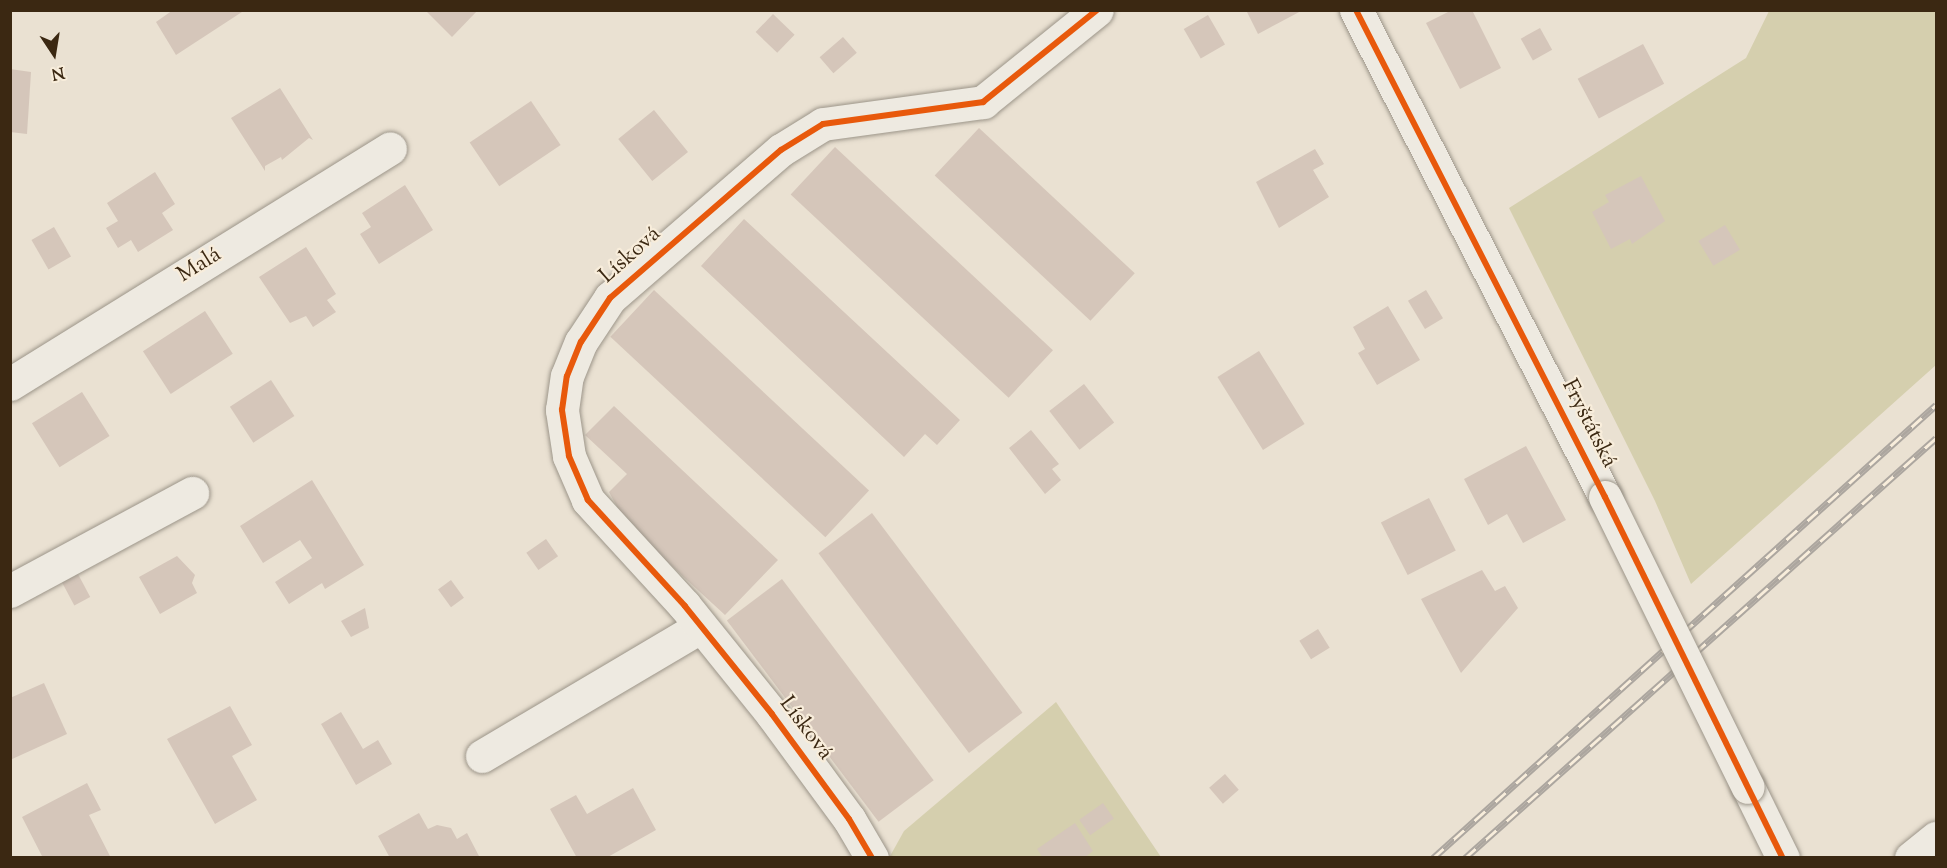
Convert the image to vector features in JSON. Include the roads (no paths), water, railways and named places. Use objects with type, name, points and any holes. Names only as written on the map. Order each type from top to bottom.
[{"type":"street","name":"Lísková","points":[[872,858],[779,723],[700,627],[588,500],[569,456],[562,410],[567,376],[581,342],[610,298],[781,150],[823,124],[983,102],[1097,10]]},
{"type":"street","name":"Fryštátská","points":[[1356,10],[1605,497],[1783,858]]},
{"type":"street","name":"Malá","points":[[10,384],[390,148]]},
{"type":"street","points":[[10,591],[192,493]]},
{"type":"street","points":[[482,756],[700,627]]},
{"type":"street","points":[[1911,858],[1936,838]]},
{"type":"railway","points":[[1433,858],[1936,405]]},
{"type":"railway","points":[[1465,858],[1936,438]]}]
